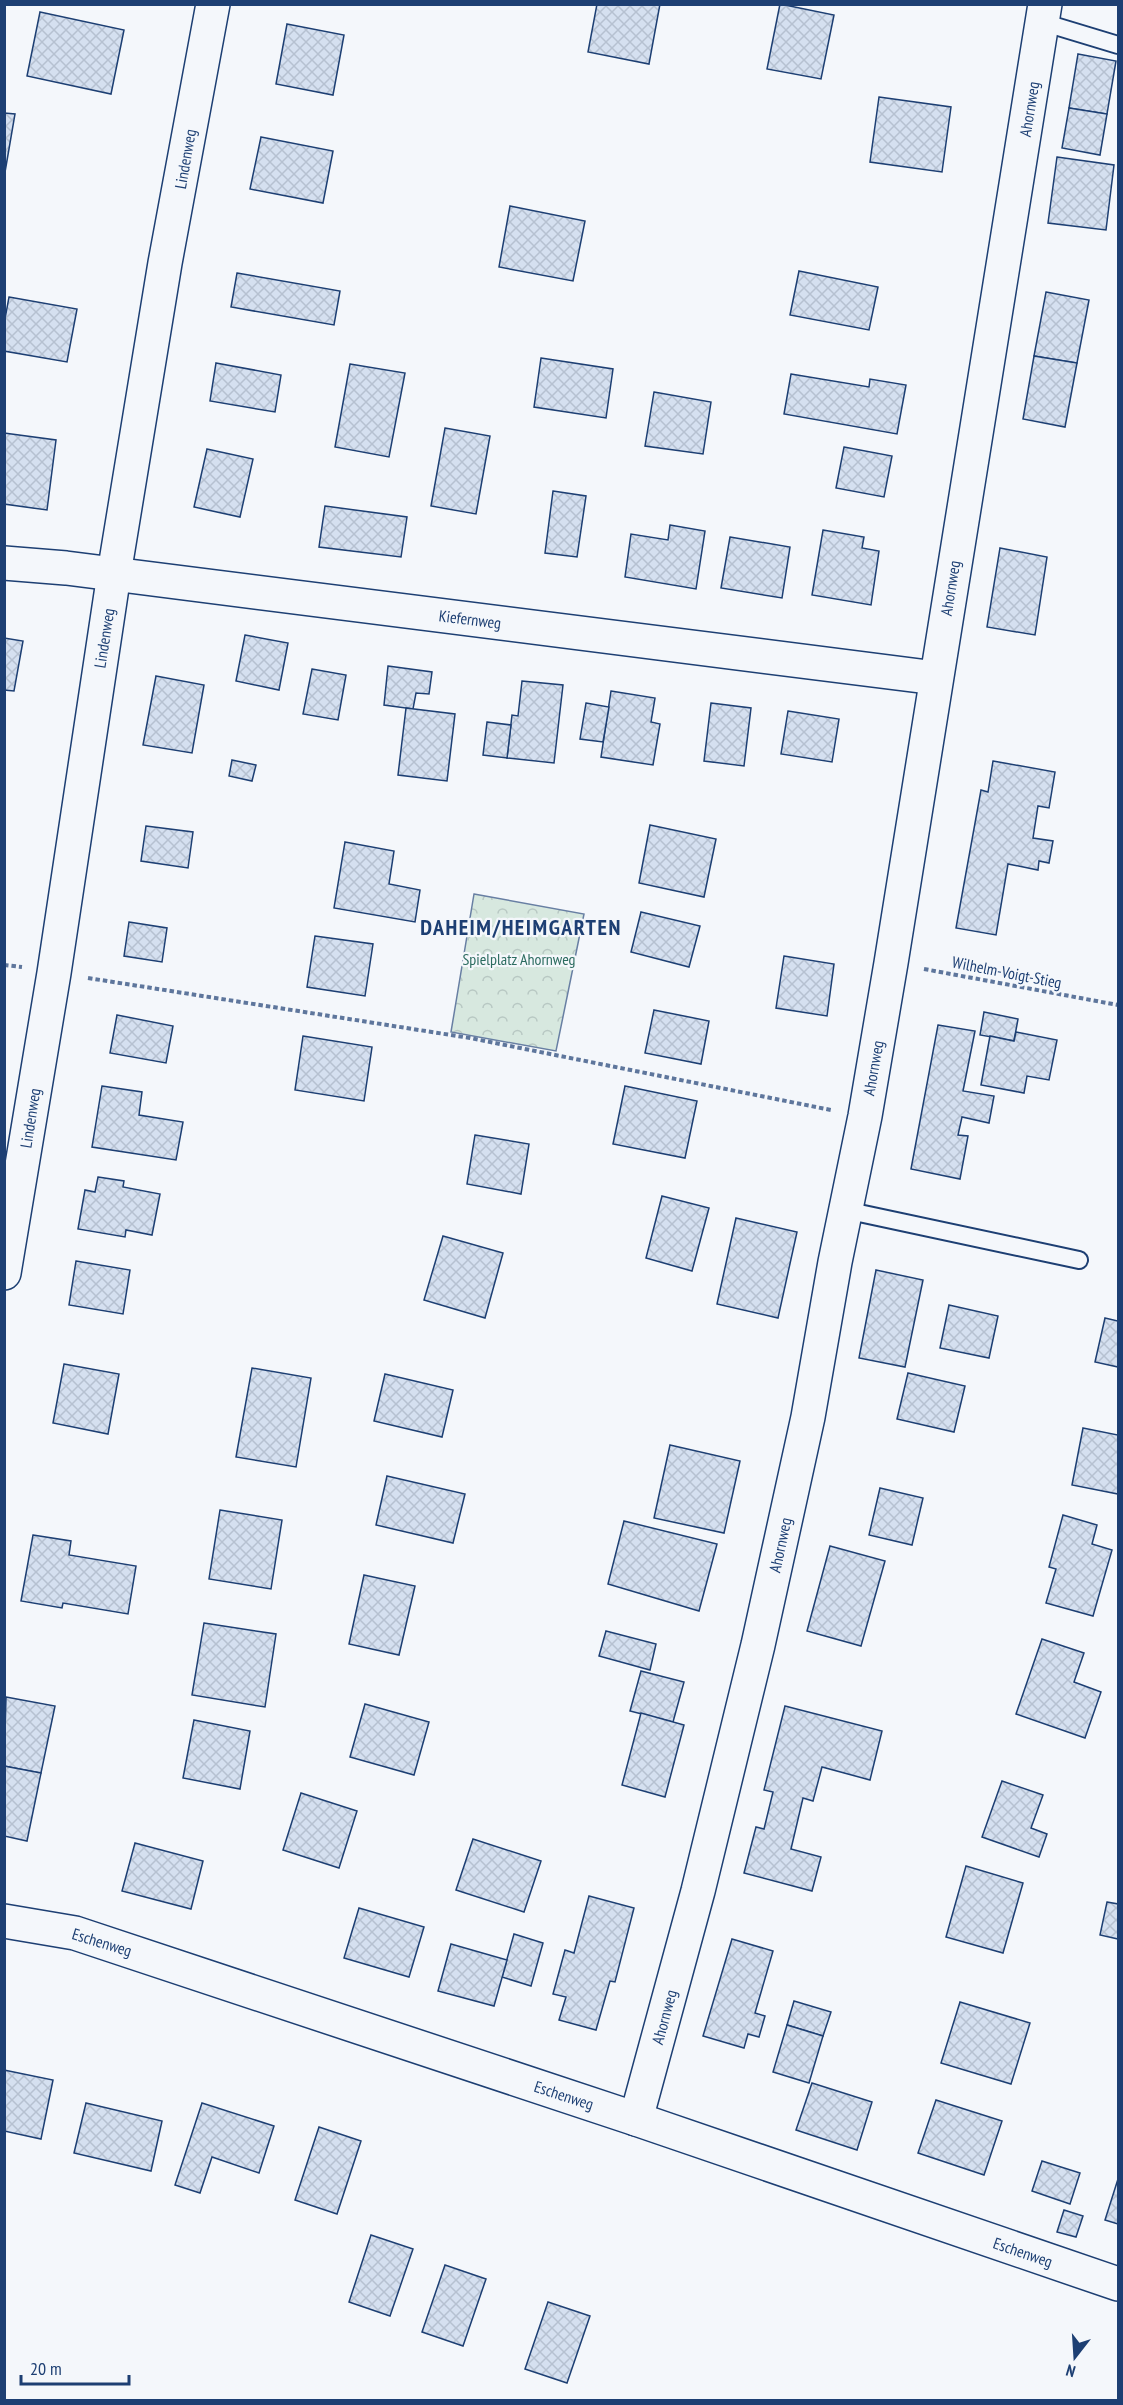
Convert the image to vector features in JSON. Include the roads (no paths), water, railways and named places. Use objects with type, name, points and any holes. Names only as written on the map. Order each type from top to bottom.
[{"type":"street","name":"Lindenweg","points":[[4,1273],[54,973],[114,574],[167,252],[213,4]]},
{"type":"street","name":"Ahornweg","points":[[636,2119],[698,1891],[758,1645],[808,1417],[845,1210],[865,1116],[891,963],[1044,13]]},
{"type":"street","name":"Kiefernweg","points":[[4,563],[114,574],[936,678]]},
{"type":"street","name":"Eschenweg","points":[[4,1921],[75,1933],[636,2119],[1119,2284]]},
{"type":"lane","points":[[1044,13],[1119,45]]},
{"type":"lane","points":[[845,1210],[1079,1260]]},
{"type":"district","name":"DAHEIM/HEIMGARTEN","points":[[521,927]]},
{"type":"park label","name":"Spielplatz Ahornweg","points":[[519,959]]}]
